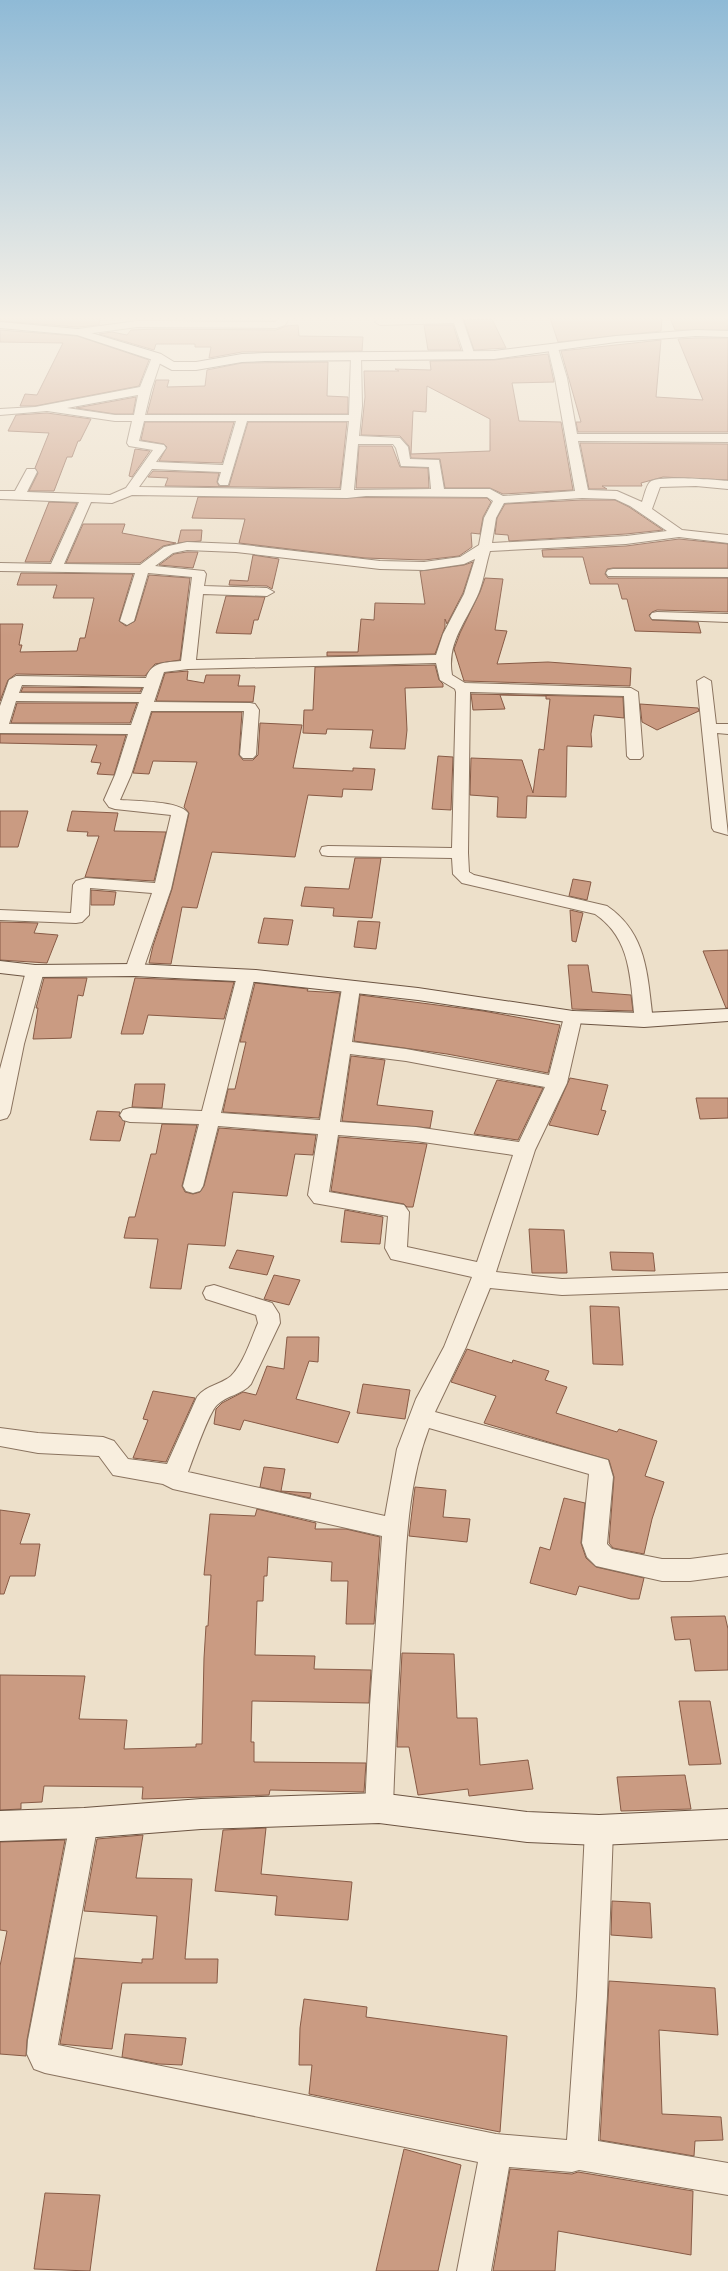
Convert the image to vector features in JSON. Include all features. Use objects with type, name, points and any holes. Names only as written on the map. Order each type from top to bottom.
[{"type":"main road","points":[[0,967],[35,971],[134,970],[246,976],[418,994],[573,1017],[644,1020],[728,1014]]},
{"type":"main road","points":[[0,1826],[84,1823],[201,1814],[379,1808],[527,1827],[599,1830],[728,1824]]},
{"type":"street","points":[[130,491],[160,448],[134,444],[137,424]]},
{"type":"street","points":[[221,492],[241,424]]},
{"type":"street","points":[[348,494],[353,424]]},
{"type":"street","points":[[569,424],[582,494]]},
{"type":"street","points":[[571,437],[728,438]]},
{"type":"street","points":[[352,440],[396,441],[402,447],[405,463],[434,463],[438,492]]},
{"type":"street","points":[[148,465],[228,469]]},
{"type":"street","points":[[21,495],[31,472]]},
{"type":"street","points":[[645,510],[655,484],[696,482],[728,485]]},
{"type":"street","points":[[0,495],[112,500],[130,491],[348,494],[438,492],[490,493],[500,500],[582,494],[617,495],[645,510],[679,533]]},
{"type":"street","points":[[55,569],[86,499]]},
{"type":"street","points":[[500,500],[490,518],[485,547],[470,595],[450,630],[444,659],[445,677],[462,687],[574,689],[631,692],[634,715],[634,756]]},
{"type":"street","points":[[127,621],[143,569],[169,550],[187,546],[236,548],[380,565],[403,566],[464,560],[485,547],[594,542],[679,533],[728,539]]},
{"type":"street","points":[[0,567],[55,569],[143,569],[198,573],[200,575],[188,665]]},
{"type":"street","points":[[612,573],[728,573]]},
{"type":"street","points":[[198,590],[267,592]]},
{"type":"street","points":[[657,616],[728,618]]},
{"type":"street","points":[[134,970],[162,888],[180,813],[175,810],[115,804],[112,800],[124,775],[136,730],[152,682],[158,669],[188,665],[444,659]]},
{"type":"street","points":[[136,730],[0,728],[17,680],[152,682]]},
{"type":"street","points":[[704,681],[720,828],[728,830]]},
{"type":"street","points":[[462,687],[463,751],[460,853],[461,874],[468,879],[600,910],[616,920],[624,929],[633,950],[644,1020]]},
{"type":"street","points":[[10,697],[250,707],[252,710],[248,755]]},
{"type":"street","points":[[709,728],[728,729]]},
{"type":"street","points":[[328,851],[460,853]]},
{"type":"street","points":[[0,916],[76,918],[80,915],[82,885],[86,883],[162,888]]},
{"type":"street","points":[[0,1113],[15,1044],[35,971]]},
{"type":"street","points":[[193,1186],[246,976]]},
{"type":"street","points":[[351,988],[318,1194],[319,1197],[397,1210],[399,1212],[396,1248],[399,1253],[483,1275],[562,1287],[728,1280]]},
{"type":"street","points":[[379,1808],[383,1704],[395,1530],[409,1449],[421,1417],[455,1347],[483,1275],[525,1150],[557,1083],[573,1017]]},
{"type":"street","points":[[342,1047],[406,1055],[557,1083]]},
{"type":"street","points":[[130,1114],[194,1116],[211,1119],[422,1135],[525,1150]]},
{"type":"street","points":[[173,1475],[205,1402],[213,1394],[233,1386],[242,1379],[269,1323],[268,1314],[264,1309],[214,1293]]},
{"type":"street","points":[[421,1417],[600,1467],[601,1477],[594,1543],[596,1550],[605,1558],[662,1570],[690,1570],[728,1565]]},
{"type":"street","points":[[0,1437],[44,1444],[103,1446],[121,1468],[173,1475]]},
{"type":"street","points":[[173,1475],[175,1480],[395,1530]]},
{"type":"street","points":[[84,1823],[43,2040],[42,2054],[45,2058],[496,2150],[572,2156],[579,2154],[728,2179]]},
{"type":"street","points":[[579,2154],[582,2148],[592,1996],[599,1830]]},
{"type":"street","points":[[474,2271],[496,2150]]},
{"type":"building","points":[[12,424],[89,424],[80,441],[78,441],[72,457],[67,457],[54,491],[29,491],[38,473],[35,468],[49,433],[8,431]]},
{"type":"building","points":[[145,424],[233,424],[222,463],[159,461],[167,447],[164,444],[141,440]]},
{"type":"building","points":[[247,424],[347,424],[340,488],[165,486],[168,478],[148,477],[153,471],[219,473],[217,482],[219,486],[229,486]]},
{"type":"building","points":[[362,424],[412,424],[411,454],[490,451],[490,424],[561,424],[573,490],[503,494],[490,488],[445,488],[440,459],[411,458],[409,446],[400,436],[361,435]]},
{"type":"building","points":[[576,424],[728,424],[728,432],[578,432]]},
{"type":"building","points":[[580,443],[728,444],[728,480],[663,477],[641,483],[642,486],[602,486],[607,489],[589,489]]},
{"type":"building","points":[[359,446],[392,446],[400,467],[428,468],[429,488],[356,488]]},
{"type":"building","points":[[135,449],[150,451],[132,477],[129,476]]},
{"type":"building","points":[[198,497],[487,498],[491,502],[483,517],[480,534],[471,533],[472,547],[459,556],[424,560],[365,558],[239,543],[245,519],[192,518]]},
{"type":"building","points":[[615,500],[629,507],[663,530],[626,534],[509,541],[508,535],[495,534],[497,518],[505,504]]},
{"type":"building","points":[[49,502],[77,503],[50,562],[25,562]]},
{"type":"building","points":[[83,524],[125,524],[122,533],[176,543],[163,546],[140,563],[66,563]]},
{"type":"building","points":[[181,530],[202,530],[201,541],[178,543]]},
{"type":"building","points":[[679,539],[728,544],[728,568],[613,568],[607,569],[605,574],[608,578],[728,578],[728,612],[657,610],[649,615],[652,620],[698,622],[701,633],[635,631],[627,599],[622,599],[618,584],[590,584],[583,557],[543,557],[542,550],[626,546]]},
{"type":"building","points":[[198,552],[193,568],[159,565],[174,554]]},
{"type":"building","points":[[253,555],[279,559],[272,589],[267,586],[229,585],[230,580],[248,581]]},
{"type":"building","points":[[473,562],[463,593],[447,624],[445,619],[445,627],[435,654],[327,656],[327,652],[358,652],[361,619],[374,620],[375,603],[425,604],[420,571],[464,565]]},
{"type":"building","points":[[21,573],[133,574],[119,621],[126,626],[135,621],[149,575],[190,578],[180,660],[155,664],[145,676],[16,674],[8,680],[0,701],[0,624],[23,624],[19,645],[22,645],[20,652],[77,651],[80,638],[85,638],[94,598],[53,598],[57,585],[17,585]]},
{"type":"building","points":[[485,578],[503,579],[495,630],[507,631],[497,664],[548,662],[631,668],[630,686],[464,681],[454,649]]},
{"type":"building","points":[[226,596],[265,597],[258,620],[254,620],[251,634],[216,633]]},
{"type":"building","points":[[435,665],[439,680],[443,684],[443,687],[405,688],[407,730],[405,749],[370,748],[373,730],[327,729],[326,734],[303,733],[304,710],[313,710],[315,667]]},
{"type":"building","points":[[188,671],[187,680],[204,683],[206,675],[240,675],[238,686],[255,686],[253,702],[156,701],[165,673]]},
{"type":"building","points":[[23,687],[142,688],[140,692],[21,692]]},
{"type":"building","points":[[471,694],[623,697],[624,718],[594,715],[591,734],[592,747],[567,746],[566,797],[527,796],[526,818],[497,817],[498,797],[470,795],[471,758],[522,760],[533,793],[539,749],[544,750],[550,699],[546,699],[546,696],[500,695],[505,709],[473,710]]},
{"type":"building","points":[[17,703],[137,703],[130,723],[11,723]]},
{"type":"building","points":[[640,704],[698,708],[699,711],[657,730],[642,722]]},
{"type":"building","points":[[152,712],[242,712],[239,755],[243,760],[253,760],[258,755],[260,723],[302,725],[293,768],[353,771],[353,768],[375,769],[372,790],[343,789],[342,797],[308,795],[295,857],[212,852],[197,908],[182,907],[171,964],[149,963],[153,946],[172,889],[189,813],[184,807],[197,762],[153,761],[149,774],[133,773]]},
{"type":"building","points":[[0,734],[126,735],[114,775],[97,774],[101,763],[91,762],[97,745],[0,743]]},
{"type":"building","points":[[438,756],[453,757],[451,810],[432,809]]},
{"type":"building","points":[[0,811],[28,811],[18,847],[0,847]]},
{"type":"building","points":[[72,811],[118,813],[114,831],[166,832],[154,881],[85,877],[99,836],[87,836],[88,832],[67,831]]},
{"type":"building","points":[[355,858],[381,858],[372,918],[333,916],[334,908],[301,906],[305,887],[349,889]]},
{"type":"building","points":[[573,879],[591,882],[587,900],[569,896]]},
{"type":"building","points":[[91,890],[116,892],[114,905],[91,905]]},
{"type":"building","points":[[570,910],[583,913],[576,942],[572,941]]},
{"type":"building","points":[[264,918],[293,920],[288,945],[258,943]]},
{"type":"building","points":[[358,921],[380,922],[376,949],[354,947]]},
{"type":"building","points":[[0,922],[38,923],[34,933],[58,935],[47,963],[0,960]]},
{"type":"building","points":[[728,950],[728,1008],[726,1008],[703,951]]},
{"type":"building","points":[[568,965],[588,965],[592,992],[631,995],[633,1011],[572,1009]]},
{"type":"building","points":[[44,978],[87,978],[83,996],[78,995],[71,1038],[33,1039],[38,1008],[36,1008]]},
{"type":"building","points":[[135,978],[234,982],[224,1019],[148,1015],[143,1034],[121,1034]]},
{"type":"building","points":[[255,983],[308,989],[307,991],[340,993],[319,1118],[223,1112],[228,1089],[235,1089],[246,1042],[240,1042]]},
{"type":"building","points":[[360,995],[483,1011],[560,1025],[548,1073],[447,1054],[354,1041]]},
{"type":"building","points":[[351,1056],[385,1060],[377,1105],[433,1111],[430,1128],[342,1121]]},
{"type":"building","points":[[570,1078],[608,1085],[601,1110],[606,1111],[598,1135],[549,1125]]},
{"type":"building","points":[[497,1080],[543,1088],[518,1140],[474,1134]]},
{"type":"building","points":[[135,1084],[165,1084],[162,1108],[132,1107]]},
{"type":"building","points":[[696,1098],[728,1098],[728,1118],[700,1119]]},
{"type":"building","points":[[97,1111],[120,1112],[119,1116],[125,1122],[120,1141],[90,1140]]},
{"type":"building","points":[[162,1124],[197,1125],[182,1186],[185,1192],[193,1194],[200,1192],[204,1186],[219,1128],[316,1135],[313,1155],[295,1154],[287,1196],[233,1192],[225,1246],[188,1244],[181,1289],[150,1288],[158,1239],[124,1238],[129,1217],[135,1217],[151,1154],[156,1154]]},
{"type":"building","points":[[339,1137],[427,1144],[413,1207],[407,1207],[404,1204],[331,1191]]},
{"type":"building","points":[[345,1210],[383,1217],[380,1244],[341,1242]]},
{"type":"building","points":[[529,1229],[564,1230],[567,1273],[532,1273]]},
{"type":"building","points":[[237,1250],[274,1256],[267,1275],[229,1268]]},
{"type":"building","points":[[610,1252],[653,1253],[655,1271],[612,1270]]},
{"type":"building","points":[[274,1275],[300,1280],[289,1305],[264,1299]]},
{"type":"building","points":[[590,1306],[619,1307],[623,1365],[593,1364]]},
{"type":"building","points":[[287,1337],[319,1337],[318,1362],[309,1361],[296,1399],[350,1412],[338,1443],[244,1420],[240,1430],[214,1424],[216,1409],[222,1403],[243,1392],[256,1395],[267,1366],[284,1369]]},
{"type":"building","points":[[467,1349],[512,1363],[513,1360],[549,1371],[545,1380],[567,1387],[556,1413],[617,1432],[619,1429],[657,1441],[645,1476],[664,1482],[652,1519],[644,1554],[613,1548],[609,1543],[614,1477],[609,1460],[484,1423],[496,1396],[451,1382]]},
{"type":"building","points":[[363,1384],[410,1390],[405,1419],[357,1413]]},
{"type":"building","points":[[153,1391],[195,1398],[166,1462],[133,1458],[148,1420],[143,1419]]},
{"type":"building","points":[[264,1467],[285,1469],[281,1491],[311,1493],[310,1498],[260,1487]]},
{"type":"building","points":[[415,1487],[446,1490],[443,1517],[470,1519],[467,1542],[409,1536]]},
{"type":"building","points":[[564,1498],[585,1503],[581,1543],[586,1558],[596,1567],[644,1578],[639,1599],[631,1599],[579,1586],[576,1595],[530,1583],[540,1547],[550,1550]]},
{"type":"building","points":[[257,1509],[316,1523],[315,1529],[346,1529],[380,1537],[374,1624],[346,1624],[348,1581],[331,1581],[332,1562],[268,1557],[267,1576],[264,1576],[263,1601],[257,1601],[255,1655],[315,1656],[314,1669],[371,1670],[369,1703],[252,1701],[251,1742],[254,1742],[254,1762],[366,1763],[364,1792],[270,1790],[269,1795],[142,1799],[143,1787],[44,1786],[42,1802],[21,1803],[21,1809],[0,1810],[0,1675],[85,1676],[79,1719],[127,1720],[124,1749],[196,1747],[196,1744],[202,1744],[204,1658],[206,1626],[208,1626],[211,1575],[204,1575],[210,1514],[255,1516]]},
{"type":"building","points":[[0,1510],[30,1514],[20,1544],[40,1544],[35,1576],[10,1576],[4,1594],[0,1594]]},
{"type":"building","points":[[725,1616],[728,1629],[728,1670],[695,1671],[690,1639],[675,1640],[671,1617]]},
{"type":"building","points":[[402,1653],[454,1654],[457,1718],[477,1718],[480,1765],[528,1760],[533,1789],[469,1796],[468,1789],[418,1795],[409,1747],[397,1747]]},
{"type":"building","points":[[679,1701],[710,1701],[721,1764],[689,1765]]},
{"type":"building","points":[[685,1775],[691,1809],[621,1811],[617,1777]]},
{"type":"building","points":[[266,1828],[261,1874],[352,1882],[348,1920],[275,1915],[277,1896],[215,1891],[223,1830]]},
{"type":"building","points":[[143,1835],[136,1878],[192,1879],[185,1959],[218,1959],[217,1983],[122,1983],[112,2049],[60,2044],[75,1958],[142,1963],[142,1959],[153,1959],[157,1916],[84,1911],[97,1839]]},
{"type":"building","points":[[65,1840],[27,2040],[26,2056],[0,2054],[0,1966],[7,1931],[0,1930],[0,1842]]},
{"type":"building","points":[[612,1901],[650,1903],[652,1938],[611,1935]]},
{"type":"building","points":[[609,1981],[715,1988],[718,2035],[659,2030],[662,2114],[721,2117],[723,2140],[695,2141],[694,2156],[600,2140]]},
{"type":"building","points":[[304,1999],[367,2007],[366,2017],[507,2036],[500,2132],[309,2094],[312,2065],[299,2065],[300,2028]]},
{"type":"building","points":[[125,2034],[186,2038],[182,2065],[159,2064],[122,2057]]},
{"type":"building","points":[[404,2149],[461,2165],[438,2271],[376,2271]]},
{"type":"building","points":[[510,2169],[572,2174],[578,2172],[693,2191],[691,2255],[558,2231],[555,2271],[493,2271]]},
{"type":"building","points":[[45,2193],[100,2195],[90,2271],[34,2269]]}]
